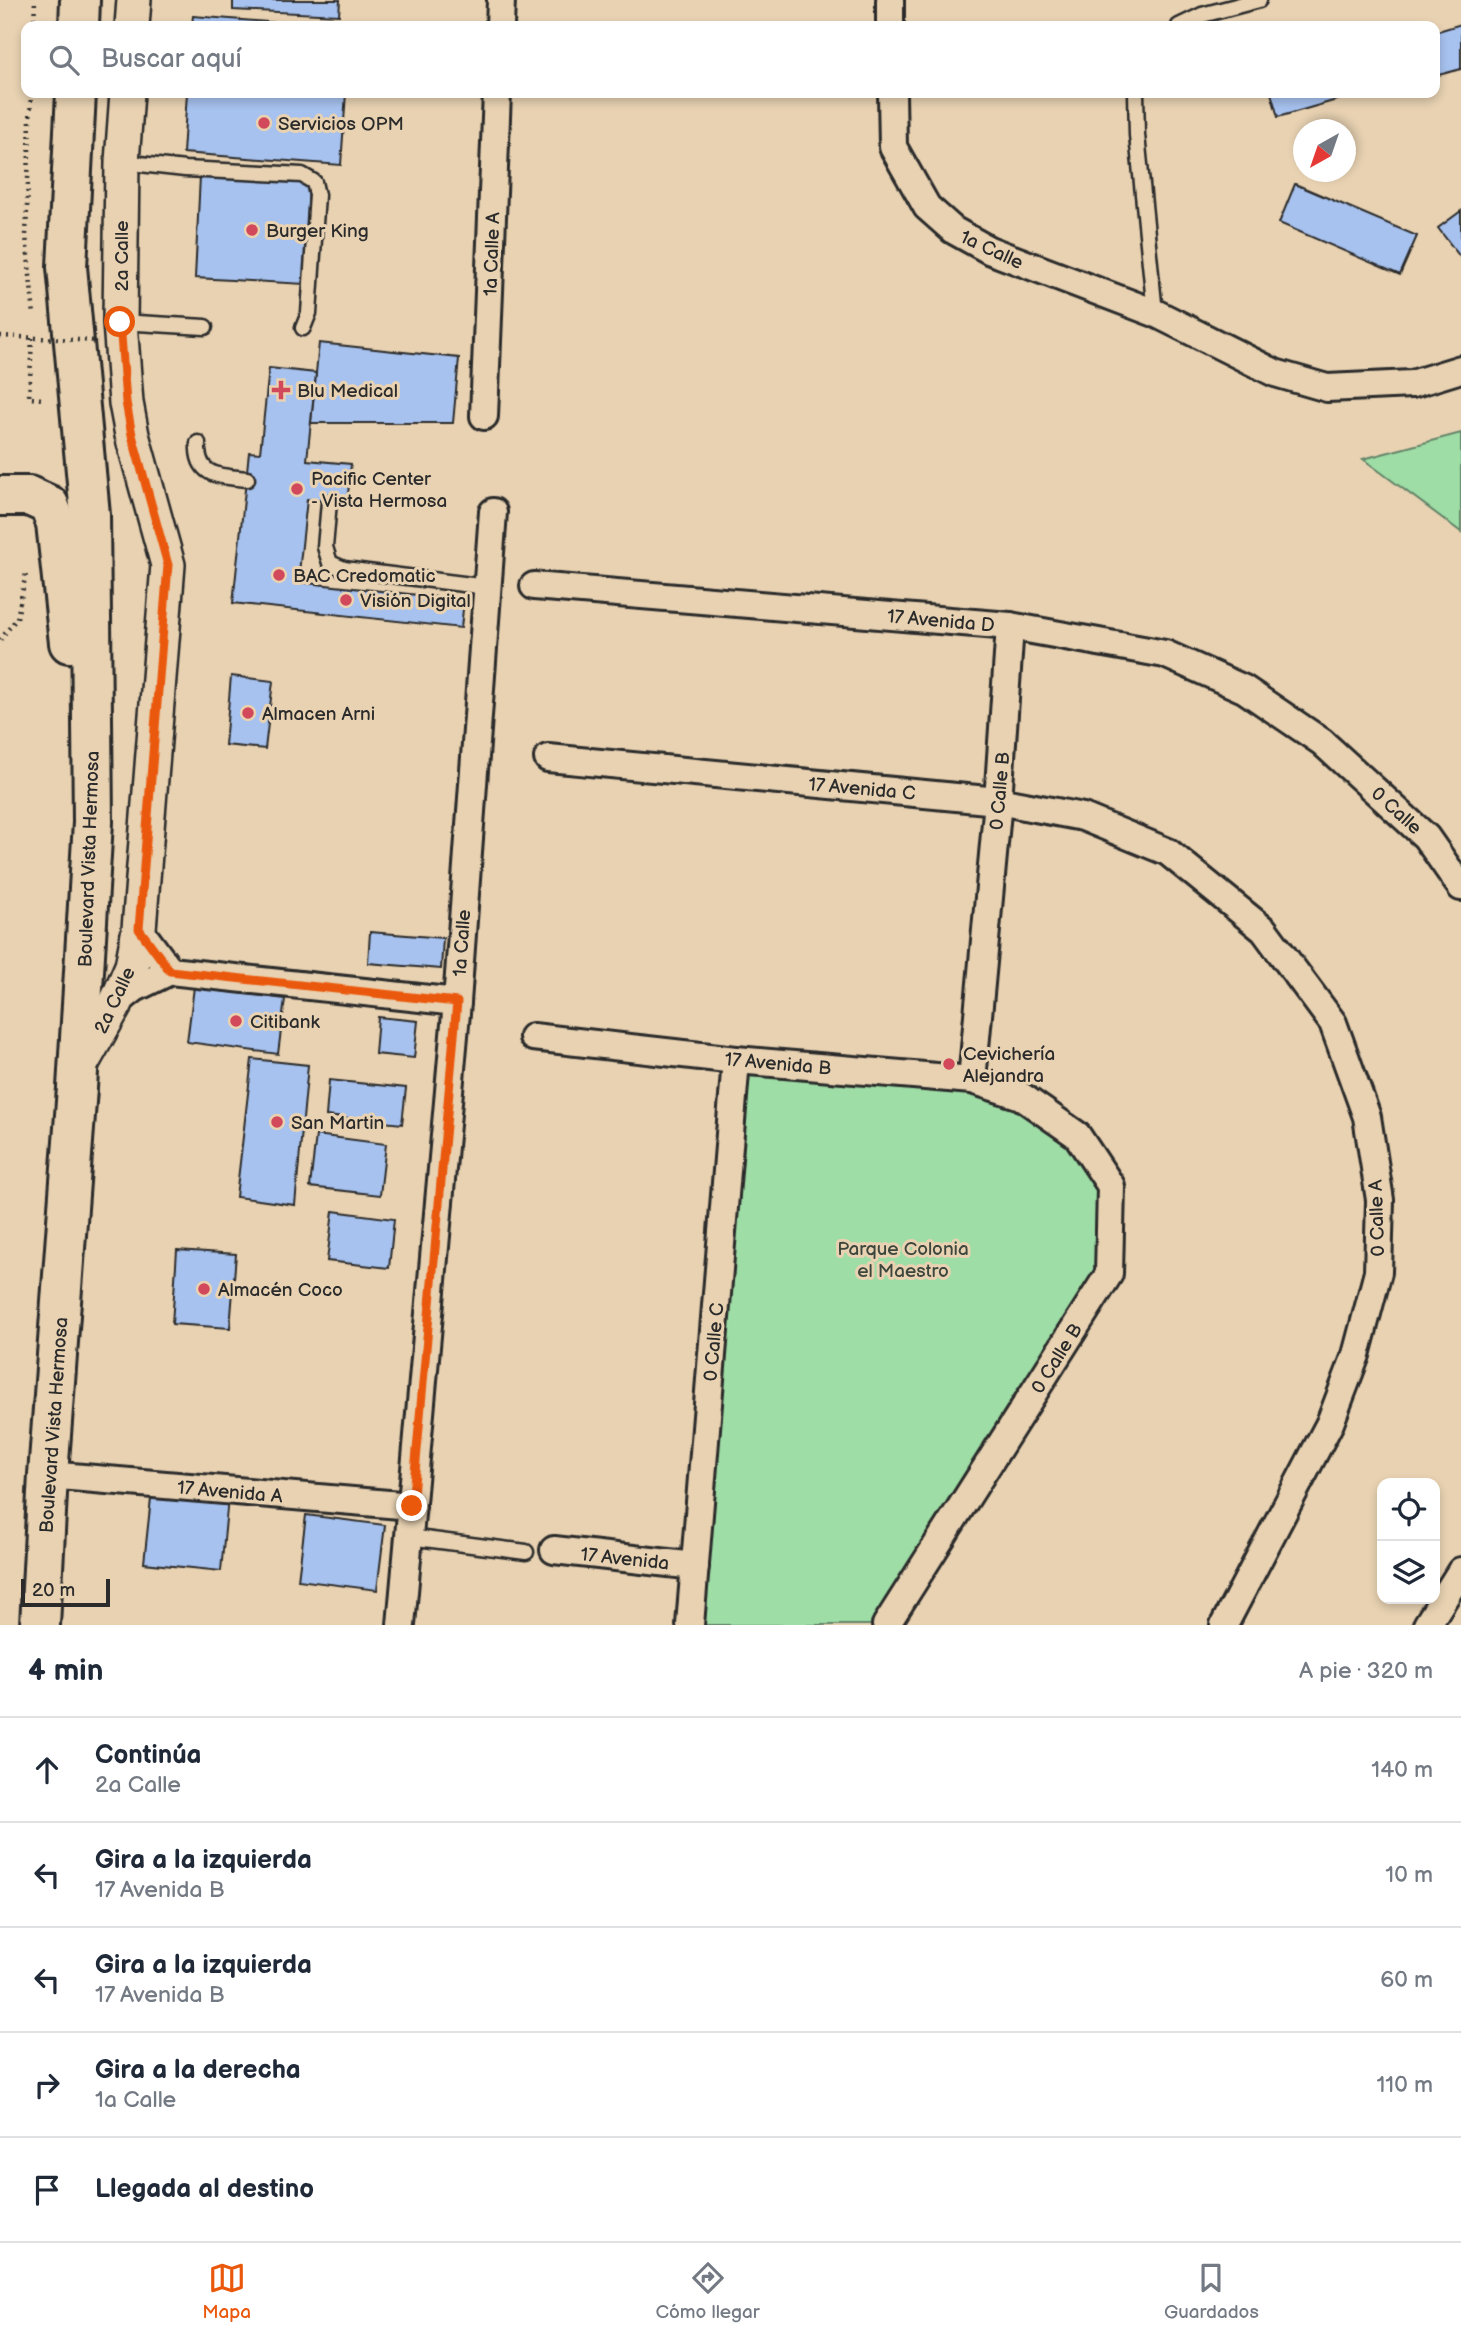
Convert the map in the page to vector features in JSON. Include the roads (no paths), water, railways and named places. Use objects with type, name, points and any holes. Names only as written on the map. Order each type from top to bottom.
[{"type":"main road","points":[[79,21],[80,0]]},
{"type":"main road","name":"Boulevard Vista Hermosa","points":[[40,1625],[93,822],[90,515],[67,267],[76,98]]},
{"type":"main road","points":[[0,496],[29,496],[39,500],[48,505],[56,523],[75,698],[93,822]]},
{"type":"street","points":[[132,21],[134,0]]},
{"type":"street","points":[[500,21],[501,0]]},
{"type":"street","points":[[890,0],[890,21]]},
{"type":"street","name":"2a Calle","points":[[78,1070],[116,1003],[132,966],[139,929],[168,565],[132,435],[109,331],[127,98]]},
{"type":"street","name":"1a Calle A","points":[[484,416],[498,98]]},
{"type":"street","name":"1a Calle","points":[[891,98],[893,147],[927,207],[953,230],[989,250],[1155,313],[1275,373],[1327,388],[1412,384],[1461,369]]},
{"type":"street","name":"1a Calle","points":[[401,1625],[457,1002],[493,512]]},
{"type":"street","name":"17 Avenida D","points":[[534,586],[1010,626],[1165,654],[1244,689],[1322,742]]},
{"type":"street","name":"0 Calle B","points":[[972,1080],[998,801],[1010,626]]},
{"type":"street","name":"0 Calle","points":[[1322,742],[1426,837],[1461,887]]},
{"type":"street","name":"17 Avenida C","points":[[548,758],[998,801],[1083,817],[1168,852]]},
{"type":"street","name":"0 Calle A","points":[[1168,852],[1264,930],[1334,1023],[1367,1117],[1380,1200],[1378,1272],[1356,1355],[1330,1423],[1224,1625]]},
{"type":"street","points":[[139,929],[170,971]]},
{"type":"street","points":[[116,1003],[135,988],[170,971],[457,1002]]},
{"type":"street","name":"17 Avenida B","points":[[533,1037],[736,1060],[972,1080],[1021,1096]]},
{"type":"street","name":"0 Calle C","points":[[690,1625],[736,1060]]},
{"type":"street","name":"0 Calle B","points":[[886,1625],[1110,1274],[1111,1186],[1077,1135],[1021,1096]]},
{"type":"street","name":"17 Avenida A","points":[[48,1475],[412,1506]]},
{"type":"street","name":"17 Avenida","points":[[554,1550],[695,1566]]},
{"type":"street","points":[[1427,1625],[1461,1571]]},
{"type":"lane","points":[[1189,21],[1202,15],[1259,0]]},
{"type":"lane","points":[[1136,98],[1138,148],[1155,313]]},
{"type":"lane","points":[[122,162],[302,176],[314,182],[317,195],[309,313],[303,328]]},
{"type":"lane","points":[[109,331],[205,327]]},
{"type":"lane","points":[[198,443],[198,456],[204,469],[216,475],[247,480]]},
{"type":"lane","points":[[329,502],[325,547],[330,563],[344,569],[487,587]]},
{"type":"lane","points":[[409,1537],[526,1552]]},
{"type":"place","name":"Servicios OPM","points":[[264,123]]},
{"type":"place","name":"Burger King","points":[[252,230]]},
{"type":"place","name":"Blu Medical","points":[[281,390]]},
{"type":"place","name":"Pacific Center - Vista Hermosa","points":[[297,489]]},
{"type":"place","name":"BAC Credomatic","points":[[279,575]]},
{"type":"place","name":"Visión Digital","points":[[346,600]]},
{"type":"place","name":"Almacen Arni","points":[[248,713]]},
{"type":"place","name":"Citibank","points":[[236,1021]]},
{"type":"place","name":"Cevichería Alejandra","points":[[949,1064]]},
{"type":"place","name":"San Martin","points":[[277,1122]]},
{"type":"place","name":"Almacén Coco","points":[[204,1289]]},
{"type":"park label","name":"Parque Colonia el Maestro","points":[[903,1259]]}]
